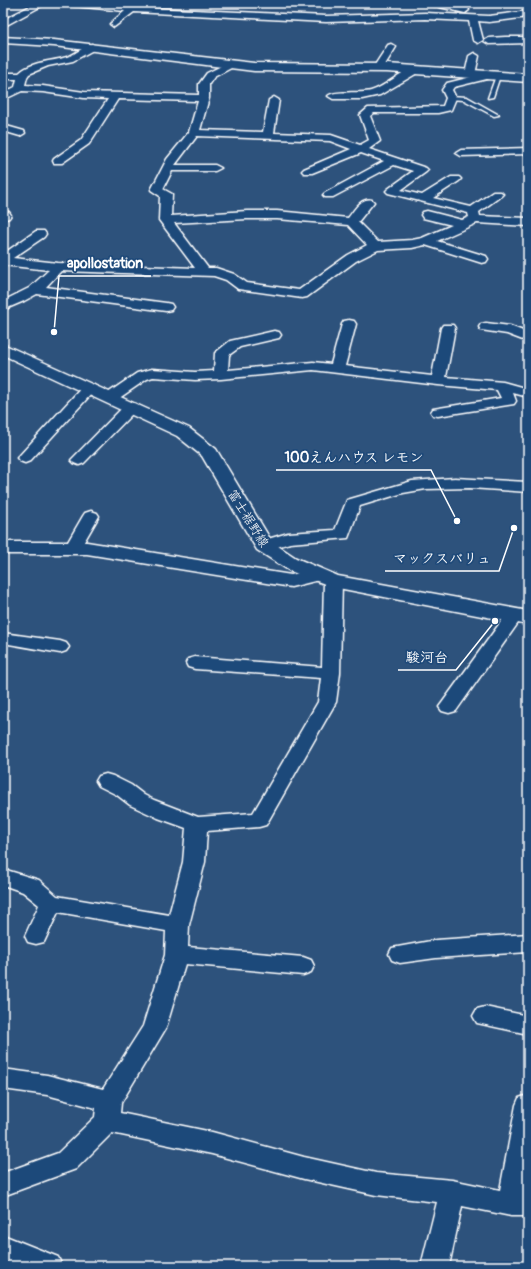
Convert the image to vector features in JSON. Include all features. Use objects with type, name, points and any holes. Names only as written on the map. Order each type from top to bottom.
[{"type":"street","points":[[3,24],[43,3]]},
{"type":"street","points":[[74,3],[133,6],[148,11],[192,14],[426,16],[473,18],[504,18],[528,14]]},
{"type":"street","points":[[186,3],[192,14]]},
{"type":"street","points":[[434,3],[504,18],[525,29]]},
{"type":"street","points":[[456,8],[474,3]]},
{"type":"street","points":[[114,24],[133,6]]},
{"type":"street","points":[[473,18],[478,40]]},
{"type":"street","points":[[488,42],[525,29]]},
{"type":"street","points":[[3,40],[54,43],[232,64],[283,68],[378,68],[528,78]]},
{"type":"street","points":[[20,88],[22,76],[26,72],[40,66],[70,59],[92,47]]},
{"type":"street","points":[[378,68],[391,47]]},
{"type":"street","points":[[470,74],[474,56]]},
{"type":"street","points":[[205,272],[165,220],[166,194],[157,190],[172,159],[194,133],[204,98],[204,84],[210,75],[232,64]]},
{"type":"street","points":[[334,96],[362,96],[376,93],[416,70]]},
{"type":"street","points":[[3,76],[22,76]]},
{"type":"street","points":[[308,171],[326,161],[361,149],[375,141],[365,116],[372,110],[438,110],[447,108],[450,98],[446,90],[450,85],[493,76]]},
{"type":"street","points":[[3,97],[20,88],[43,89],[84,95],[204,98]]},
{"type":"street","points":[[58,161],[85,142],[115,96]]},
{"type":"street","points":[[268,136],[274,100]]},
{"type":"street","points":[[3,128],[20,133]]},
{"type":"street","points":[[194,133],[331,138],[392,161],[422,170],[392,191],[424,199],[474,215],[523,225]]},
{"type":"street","points":[[461,153],[528,151]]},
{"type":"street","points":[[307,159],[326,161]]},
{"type":"street","points":[[329,195],[392,161]]},
{"type":"street","points":[[168,168],[215,168]]},
{"type":"street","points":[[424,199],[455,179]]},
{"type":"street","points":[[3,261],[58,267],[216,272],[230,277],[243,286],[302,294],[352,258],[375,246],[412,244],[426,241],[463,224],[497,194]]},
{"type":"street","points":[[351,222],[368,202]]},
{"type":"street","points":[[165,220],[247,215],[277,215],[351,222],[375,246]]},
{"type":"street","points":[[427,215],[463,224]]},
{"type":"street","points":[[3,261],[40,234]]},
{"type":"street","points":[[426,241],[482,259]]},
{"type":"street","points":[[3,306],[36,290],[58,267]]},
{"type":"street","points":[[36,290],[166,307]]},
{"type":"street","points":[[337,369],[349,324]]},
{"type":"street","points":[[486,327],[510,330],[528,338]]},
{"type":"street","points":[[438,381],[448,328]]},
{"type":"street","points":[[221,376],[222,353],[230,340],[274,335]]},
{"type":"street","name":"富士裾野線","points":[[4,350],[183,432],[209,453],[264,546],[275,555],[302,570],[325,578],[521,617]]},
{"type":"street","points":[[110,398],[142,376],[152,373],[221,376],[313,366],[438,381],[503,386],[528,393]]},
{"type":"street","points":[[438,412],[508,401],[503,386]]},
{"type":"street","points":[[25,458],[89,388]]},
{"type":"street","points":[[79,460],[131,408]]},
{"type":"street","points":[[264,546],[288,538],[342,534],[353,503],[412,486],[483,483],[528,487]]},
{"type":"street","points":[[73,547],[91,516]]},
{"type":"street","points":[[3,548],[87,548],[291,581],[325,578],[331,673],[328,702],[259,820],[197,824],[153,808],[137,800],[124,790],[106,782]]},
{"type":"street","points":[[449,707],[521,617]]},
{"type":"street","points":[[3,638],[60,647]]},
{"type":"street","points":[[195,663],[331,673]]},
{"type":"street","points":[[3,1185],[67,1161],[108,1111],[154,1028],[176,955],[178,925],[194,862],[197,824]]},
{"type":"street","points":[[3,877],[31,886],[51,903],[178,925]]},
{"type":"street","points":[[36,936],[51,903]]},
{"type":"street","points":[[400,954],[436,949],[528,943]]},
{"type":"street","points":[[176,955],[303,966]]},
{"type":"street","points":[[485,1016],[528,1025]]},
{"type":"street","points":[[3,1079],[47,1086],[108,1111],[304,1168],[376,1184],[452,1192],[519,1204],[528,1105]]},
{"type":"street","points":[[435,1266],[452,1192]]},
{"type":"street","points":[[3,1247],[48,1266]]},
{"type":"lane","points":[[490,97],[493,76]]},
{"type":"lane","points":[[450,98],[464,98],[496,115]]},
{"type":"place","name":"apollostation","points":[[54,332]]},
{"type":"place","name":"100えんハウス レモン","points":[[457,521]]},
{"type":"place","name":"マックスバリュ","points":[[514,528]]},
{"type":"place","name":"駿河台","points":[[495,621]]}]
